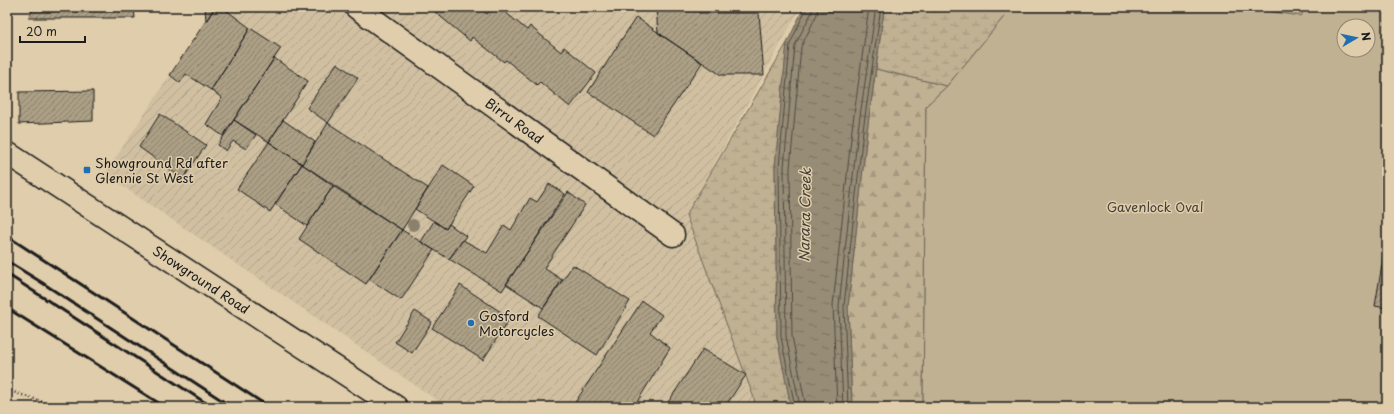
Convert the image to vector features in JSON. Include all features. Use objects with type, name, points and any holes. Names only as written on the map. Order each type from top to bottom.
[{"type":"street","name":"Birru Road","points":[[356,7],[673,235]]},
{"type":"street","name":"Showground Road","points":[[7,153],[396,407]]},
{"type":"path","points":[[7,390],[53,405],[54,407]]},
{"type":"shaded area","points":[[215,7],[801,7],[686,215],[754,398],[755,407],[447,407],[105,174]]},
{"type":"green space","points":[[886,7],[1014,7],[1003,18],[947,86],[876,69],[884,10]]},
{"type":"green space","name":"Gavenlock Oval","points":[[1014,7],[1238,7],[1301,16],[1306,7],[1387,7],[1387,407],[923,407],[926,106],[947,86],[1003,18]]},
{"type":"green space","points":[[1238,7],[1306,7],[1301,16]]},
{"type":"green space","points":[[787,43],[775,167],[777,337],[791,407],[755,407],[754,398],[686,215]]},
{"type":"green space","points":[[876,69],[947,86],[926,106],[923,407],[852,407],[848,307],[867,131]]},
{"type":"water","name":"Narara Creek","points":[[804,7],[886,7],[884,10],[867,131],[848,307],[852,407],[791,407],[777,337],[775,167],[787,43]]},
{"type":"building","points":[[35,7],[134,7],[135,18],[28,18]]},
{"type":"building","points":[[205,7],[215,7],[206,22]]},
{"type":"building","points":[[215,7],[222,7],[250,28],[211,90],[186,74],[180,83],[170,75]]},
{"type":"building","points":[[439,7],[479,7],[487,14],[493,7],[499,7],[527,30],[530,26],[561,52],[564,47],[596,73],[570,107],[540,82],[537,85],[506,60],[504,62],[472,37],[470,41],[435,12]]},
{"type":"building","points":[[656,7],[699,7],[699,13],[759,13],[764,75],[721,75],[658,33]]},
{"type":"building","points":[[636,17],[702,63],[653,135],[588,92]]},
{"type":"building","points":[[250,28],[281,48],[223,136],[206,124],[222,98],[211,90]]},
{"type":"building","points":[[274,58],[308,81],[269,142],[234,120]]},
{"type":"building","points":[[337,63],[358,78],[328,123],[307,108]]},
{"type":"building","points":[[93,91],[93,121],[19,124],[19,92]]},
{"type":"building","points":[[160,114],[206,145],[183,179],[139,147]]},
{"type":"building","points":[[234,120],[256,135],[246,149],[233,141],[226,151],[218,145]]},
{"type":"building","points":[[283,120],[315,142],[302,164],[269,142]]},
{"type":"building","points":[[328,123],[428,188],[402,230],[302,164]]},
{"type":"building","points":[[269,142],[302,164],[270,212],[237,189]]},
{"type":"building","points":[[302,164],[333,186],[307,226],[275,204]]},
{"type":"building","points":[[443,165],[474,186],[446,229],[415,209]]},
{"type":"building","points":[[549,184],[565,194],[502,291],[449,259],[463,240],[487,253],[504,225],[511,230],[530,198],[537,202]]},
{"type":"building","points":[[333,186],[402,230],[366,284],[299,239]]},
{"type":"building","points":[[568,192],[585,205],[544,268],[562,280],[543,308],[506,284]]},
{"type":"building","points":[[434,221],[446,229],[449,224],[466,236],[449,259],[421,242]]},
{"type":"building","points":[[402,230],[434,250],[401,300],[369,279]]},
{"type":"building","points":[[1384,253],[1387,254],[1387,308],[1375,306]]},
{"type":"building","points":[[573,265],[630,301],[597,355],[538,316]]},
{"type":"building","name":"Gosford Motorcycles","points":[[460,285],[510,318],[483,360],[432,328]]},
{"type":"building","points":[[642,301],[662,315],[650,332],[670,348],[634,407],[572,407]]},
{"type":"building","points":[[415,311],[432,322],[412,353],[395,342]]},
{"type":"building","points":[[703,349],[746,375],[725,407],[665,407]]},
{"type":"railway","points":[[7,236],[269,407]]},
{"type":"railway","points":[[7,261],[232,407]]},
{"type":"railway","points":[[7,274],[212,407]]},
{"type":"railway","points":[[7,308],[165,407]]},
{"type":"place","name":"Showground Rd after Glennie St West","points":[[87,170]]},
{"type":"place","name":"Gosford Motorcycles","points":[[471,323]]}]
